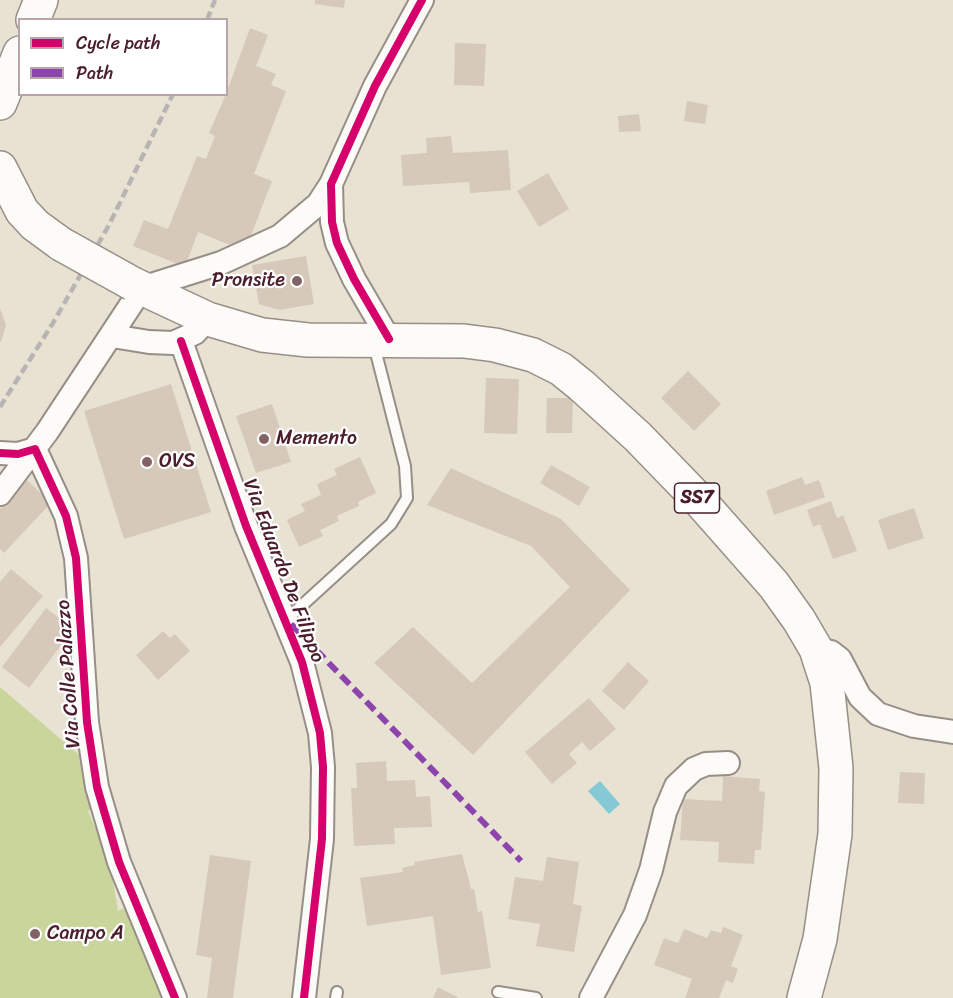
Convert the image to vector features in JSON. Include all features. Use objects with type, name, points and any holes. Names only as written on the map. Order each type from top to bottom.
[{"type":"main road","points":[[34,18],[41,0]]},
{"type":"main road","points":[[2,84],[18,56]]},
{"type":"main road","name":"SS7","points":[[0,168],[22,211],[35,225],[61,244],[137,286],[208,319],[241,330],[274,337],[381,339],[495,345],[533,356],[567,374],[638,437],[723,527],[788,604],[816,649],[829,694],[836,768],[837,811],[826,906],[816,961],[804,998]]},
{"type":"street","points":[[0,494],[35,449],[112,336],[137,286],[221,263],[280,236],[313,208],[331,184],[366,106],[422,0]]},
{"type":"street","points":[[331,184],[332,222],[337,243],[381,339]]},
{"type":"street","points":[[112,336],[156,343],[181,341],[195,333],[208,319]]},
{"type":"street","name":"Via Eduardo De Filippo","points":[[181,341],[246,526],[286,620],[314,705],[323,767],[318,894],[304,998]]},
{"type":"street","points":[[0,453],[18,454],[35,449]]},
{"type":"street","name":"Via Colle Palazzo","points":[[35,449],[61,502],[75,547],[88,736],[101,806],[119,862],[175,998]]},
{"type":"street","points":[[816,649],[831,652],[840,659],[860,697],[878,714],[914,726],[953,732]]},
{"type":"street","points":[[591,998],[610,967],[637,909],[651,870],[665,812],[676,786],[694,769],[706,764],[728,763]]},
{"type":"lane","points":[[286,620],[391,524],[407,498],[405,466],[381,339]]},
{"type":"lane","points":[[498,992],[536,998]]},
{"type":"green space","points":[[0,687],[85,760],[95,807],[88,811],[110,862],[118,911],[128,907],[168,998],[0,998]]},
{"type":"water","points":[[600,781],[620,804],[609,814],[588,791]]},
{"type":"building","points":[[315,0],[345,0],[344,8],[315,4]]},
{"type":"building","points":[[250,28],[268,35],[256,66],[276,74],[271,85],[286,91],[254,174],[272,181],[245,251],[198,232],[185,267],[133,246],[144,220],[168,229],[197,156],[206,159],[215,136],[209,133],[225,96],[228,96],[228,88]]},
{"type":"building","points":[[455,43],[486,44],[484,86],[454,85]]},
{"type":"building","points":[[687,101],[708,105],[705,124],[684,121]]},
{"type":"building","points":[[639,114],[641,131],[619,132],[618,116]]},
{"type":"building","points":[[451,136],[453,153],[508,150],[511,190],[470,193],[469,182],[403,186],[401,155],[427,153],[426,138]]},
{"type":"building","points":[[548,173],[569,209],[539,227],[517,191]]},
{"type":"building","points":[[306,256],[314,304],[279,310],[259,304],[252,265]]},
{"type":"building","points":[[0,308],[6,325],[1,342],[0,342]]},
{"type":"building","points":[[688,371],[721,404],[694,431],[661,398]]},
{"type":"building","points":[[486,378],[519,379],[517,434],[484,433]]},
{"type":"building","name":"OVS","points":[[171,384],[211,512],[124,539],[84,411]]},
{"type":"building","points":[[547,398],[573,398],[572,433],[546,433]]},
{"type":"building","name":"Memento","points":[[272,404],[291,462],[256,473],[236,416]]},
{"type":"building","points":[[360,457],[376,493],[358,502],[359,506],[337,516],[339,521],[320,530],[323,536],[299,547],[287,520],[305,511],[301,504],[321,495],[317,484],[337,475],[334,469]]},
{"type":"building","points":[[551,465],[590,487],[579,506],[540,483]]},
{"type":"building","points":[[451,468],[561,519],[630,590],[473,755],[374,663],[413,627],[472,683],[570,587],[531,546],[427,505]]},
{"type":"building","points":[[802,477],[805,485],[819,480],[825,497],[774,515],[766,491]]},
{"type":"building","points":[[27,480],[51,503],[4,553],[0,549],[0,509]]},
{"type":"building","points":[[831,501],[837,518],[843,515],[857,551],[833,559],[820,524],[813,527],[807,510]]},
{"type":"building","points":[[914,508],[924,538],[888,550],[878,520]]},
{"type":"building","points":[[11,569],[43,596],[0,647],[0,582]]},
{"type":"building","points":[[46,608],[73,629],[29,688],[2,667]]},
{"type":"building","points":[[163,631],[170,638],[175,634],[190,651],[158,680],[136,655]]},
{"type":"building","points":[[628,662],[649,681],[624,710],[602,691]]},
{"type":"building","points":[[589,698],[616,729],[590,751],[582,742],[569,754],[577,763],[552,784],[525,752]]},
{"type":"building","points":[[386,761],[387,781],[415,780],[416,797],[430,796],[432,827],[394,828],[395,844],[354,846],[351,788],[357,788],[356,763]]},
{"type":"building","points":[[900,772],[925,773],[924,804],[898,803]]},
{"type":"building","points":[[723,776],[760,779],[759,791],[765,792],[761,850],[755,850],[754,864],[718,862],[719,842],[680,840],[683,799],[722,801]]},
{"type":"building","points":[[462,854],[471,889],[474,889],[478,912],[482,911],[491,968],[441,975],[433,916],[367,926],[360,878],[403,872],[402,868],[415,865],[414,862]]},
{"type":"building","points":[[210,855],[251,861],[233,998],[207,998],[212,958],[196,955]]},
{"type":"building","points":[[547,857],[579,862],[573,904],[582,906],[574,952],[536,946],[540,924],[508,919],[515,877],[543,881]]},
{"type":"building","points":[[723,927],[743,935],[731,966],[738,969],[733,983],[726,980],[719,998],[685,998],[692,979],[654,965],[664,938],[678,943],[684,929],[707,938],[711,930],[721,933]]},
{"type":"building","points":[[438,987],[459,998],[433,998]]},
{"type":"railway","points":[[208,18],[215,0]]},
{"type":"railway","points":[[0,407],[53,323],[109,225],[172,96]]},
{"type":"marked path","points":[[291,624],[521,861]]},
{"type":"cycle path","points":[[389,339],[354,279],[337,243],[332,222],[331,184],[375,86],[422,0]]},
{"type":"cycle path","points":[[181,341],[246,526],[302,662],[320,733],[323,767],[322,839],[304,998]]},
{"type":"cycle path","points":[[0,453],[18,454],[35,449],[66,516],[76,558],[87,722],[97,787],[119,862],[175,998]]},
{"type":"place","name":"Pronsite","points":[[297,281]]},
{"type":"place","name":"Memento","points":[[264,439]]},
{"type":"place","name":"OVS","points":[[147,462]]},
{"type":"place","name":"Campo A","points":[[35,934]]}]
